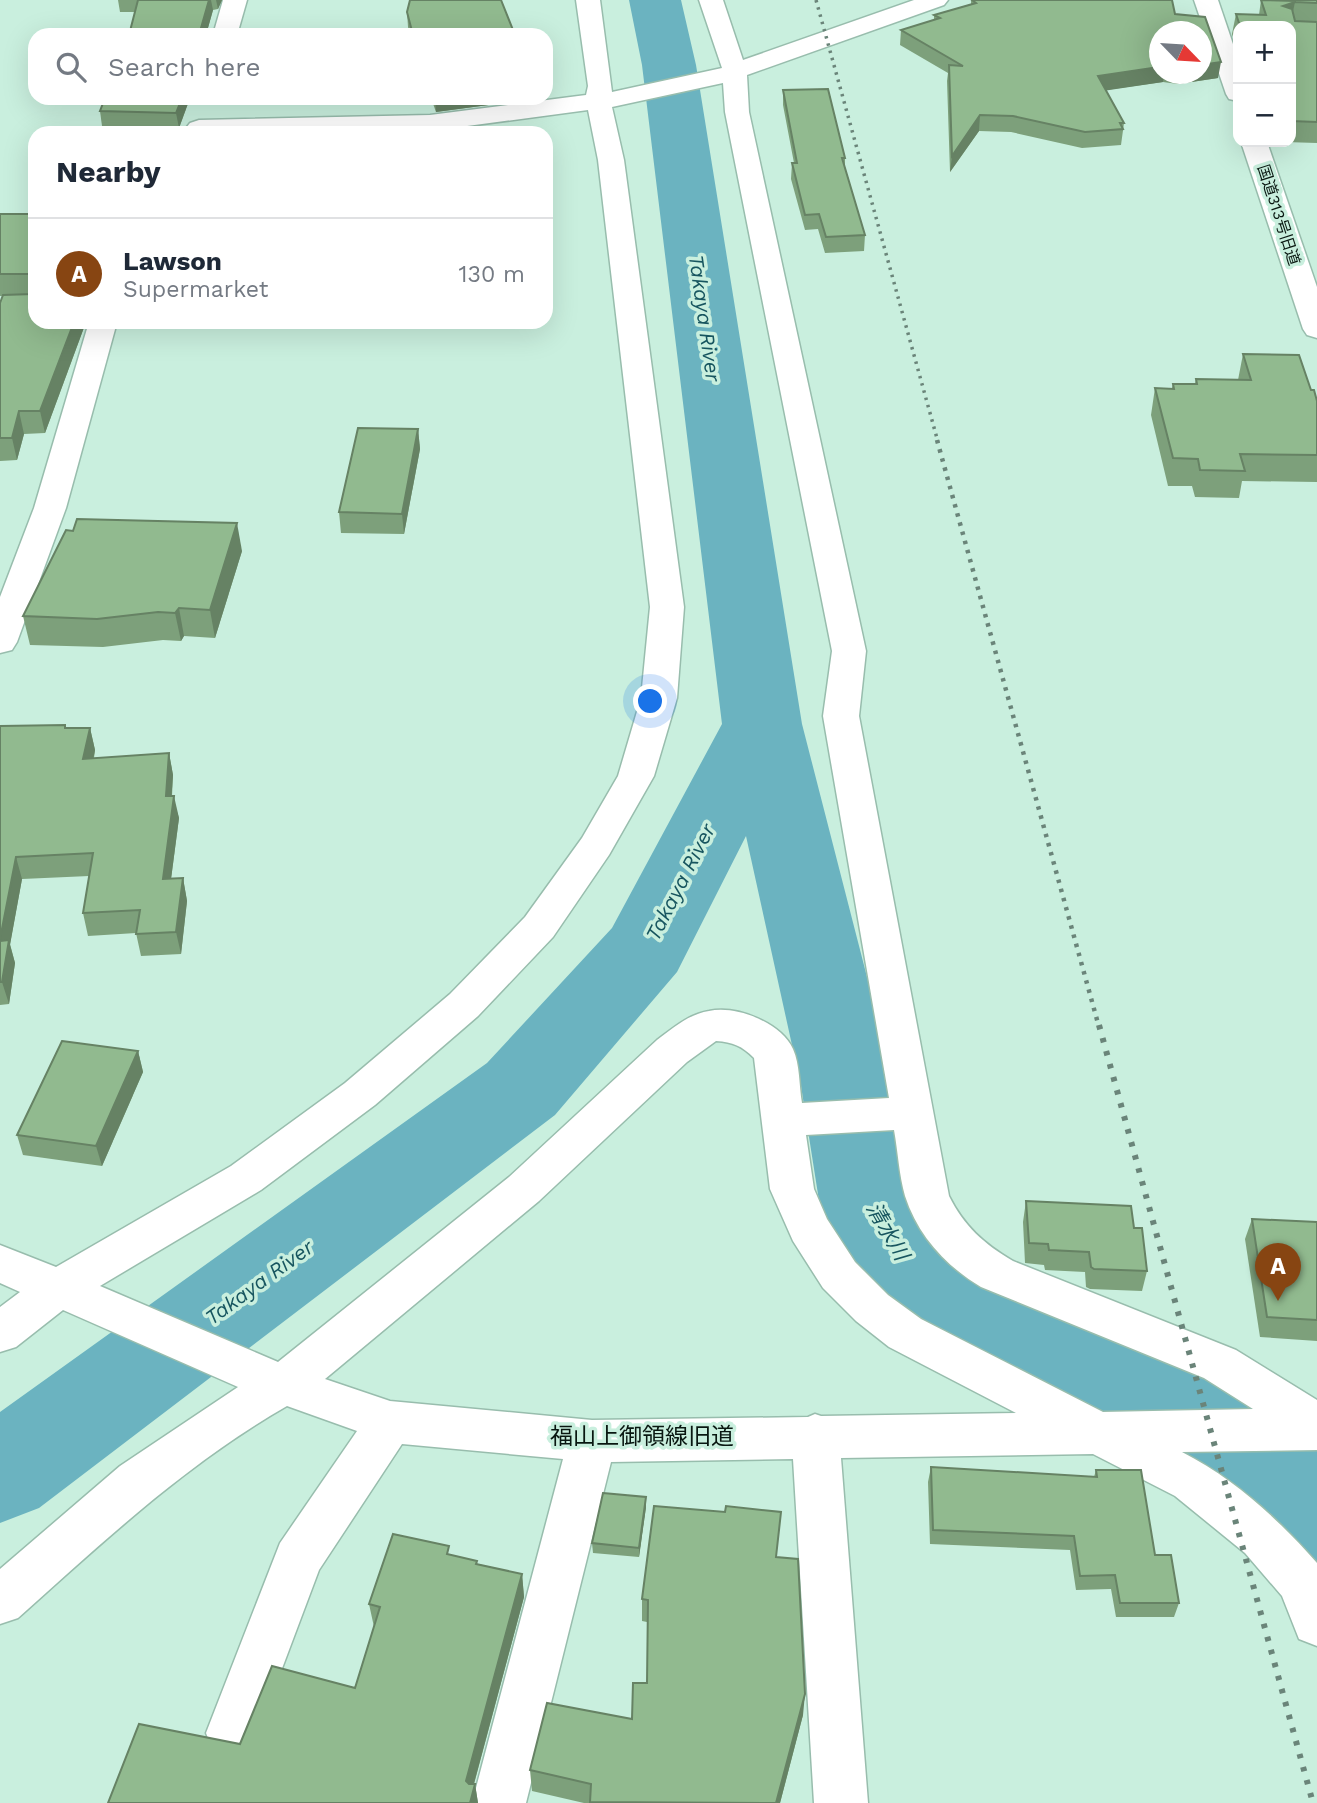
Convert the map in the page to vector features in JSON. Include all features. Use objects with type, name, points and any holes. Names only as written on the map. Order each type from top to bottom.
[{"type":"street","points":[[227,28],[235,0]]},
{"type":"street","points":[[0,1334],[246,1178],[360,1094],[464,1004],[539,926],[596,846],[636,776],[659,698],[667,607],[611,160],[588,0]]},
{"type":"street","points":[[711,0],[730,74],[849,651],[841,716],[901,1114],[927,1196],[943,1230],[965,1256],[997,1273],[1220,1364],[1308,1428]]},
{"type":"street","points":[[201,123],[430,123],[603,101],[730,74],[936,0]]},
{"type":"street","points":[[1206,0],[1228,29],[1236,84]]},
{"type":"street","name":"国道313号旧道","points":[[1256,147],[1317,329]]},
{"type":"street","points":[[0,642],[50,508],[101,329]]},
{"type":"street","points":[[0,1601],[137,1481],[235,1412],[273,1380],[524,1189],[672,1051],[693,1034],[711,1025],[735,1027],[757,1036],[774,1052],[797,1120],[792,1189],[809,1228],[839,1275],[872,1308],[905,1333],[1192,1481],[1262,1537],[1301,1582],[1317,1622]]},
{"type":"street","points":[[797,1120],[901,1114]]},
{"type":"street","name":"福山上御領線旧道","points":[[0,1263],[273,1380],[390,1422],[592,1441],[1308,1428]]},
{"type":"street","points":[[232,1733],[298,1559],[390,1422]]},
{"type":"street","points":[[815,1435],[841,1803]]},
{"type":"street","points":[[499,1803],[592,1441]]},
{"type":"building","points":[[138,0],[209,0],[201,28],[131,28]]},
{"type":"building","points":[[410,0],[501,0],[512,28],[411,28],[407,12]]},
{"type":"building","points":[[972,0],[1172,0],[1175,14],[1205,17],[1206,21],[1149,21],[1149,68],[1098,76],[1124,123],[1120,123],[1123,129],[1085,132],[1013,116],[980,115],[952,156],[949,65],[963,66],[901,30],[940,18],[934,15],[976,3]]},
{"type":"building","points":[[1261,0],[1317,0],[1317,3],[1295,2],[1283,6],[1292,9],[1295,21],[1238,21],[1236,14],[1266,15]]},
{"type":"building","points":[[1296,21],[1317,22],[1317,122],[1296,121]]},
{"type":"building","points":[[1212,37],[1221,62],[1212,63]]},
{"type":"building","points":[[828,89],[845,158],[842,158],[865,235],[826,237],[819,214],[805,215],[792,163],[797,163],[783,90]]},
{"type":"building","points":[[102,105],[179,105],[176,113],[100,111]]},
{"type":"building","points":[[0,214],[28,214],[28,274],[0,274]]},
{"type":"building","points":[[28,294],[28,329],[71,329],[40,411],[19,411],[12,438],[0,438],[0,303],[3,295]]},
{"type":"building","points":[[1243,354],[1299,355],[1317,401],[1317,455],[1240,454],[1245,471],[1200,470],[1198,459],[1173,458],[1155,388],[1174,389],[1173,384],[1197,384],[1196,379],[1251,380]]},
{"type":"building","points":[[358,428],[418,429],[402,514],[339,512]]},
{"type":"building","points":[[77,519],[237,523],[210,610],[179,608],[175,613],[158,612],[97,619],[23,616],[66,530],[73,531]]},
{"type":"building","points":[[65,725],[65,728],[90,728],[83,759],[169,753],[166,796],[174,796],[163,879],[183,878],[176,932],[136,934],[140,910],[83,913],[93,853],[16,857],[0,939],[0,726]]},
{"type":"building","points":[[9,940],[2,982],[0,982],[0,941]]},
{"type":"building","points":[[62,1041],[138,1051],[96,1146],[17,1135]]},
{"type":"building","points":[[1026,1201],[1131,1206],[1134,1228],[1142,1228],[1147,1271],[1094,1269],[1091,1267],[1089,1252],[1049,1250],[1048,1244],[1029,1243]]},
{"type":"building","points":[[1252,1219],[1317,1222],[1317,1320],[1267,1317]]},
{"type":"building","points":[[931,1467],[1097,1477],[1096,1470],[1141,1470],[1155,1555],[1171,1555],[1179,1603],[1120,1603],[1115,1575],[1080,1576],[1074,1536],[933,1530]]},
{"type":"building","points":[[603,1493],[646,1497],[639,1548],[592,1543]]},
{"type":"building","points":[[654,1506],[725,1512],[726,1506],[781,1512],[776,1557],[798,1559],[805,1694],[776,1803],[590,1802],[591,1784],[530,1770],[547,1703],[632,1719],[633,1683],[647,1683],[648,1600],[642,1599]]},
{"type":"building","points":[[393,1534],[449,1546],[447,1554],[477,1561],[476,1564],[522,1574],[466,1781],[475,1784],[470,1803],[108,1803],[139,1724],[240,1744],[272,1666],[355,1688],[380,1607],[369,1604]]},
{"type":"waterway","name":"Takaya River","points":[[655,0],[669,65],[762,724]]},
{"type":"waterway","name":"Takaya River","points":[[0,1474],[521,1089],[645,949],[762,724]]},
{"type":"waterway","name":"清水川","points":[[762,724],[848,1086],[870,1207],[901,1261],[946,1296],[1008,1327],[1122,1370],[1176,1397],[1252,1443],[1317,1513]]},
{"type":"railway","points":[[816,0],[938,442]]},
{"type":"railway","points":[[937,440],[1099,1027]]},
{"type":"railway","points":[[1099,1025],[1313,1803]]},
{"type":"place","name":"Lawson","points":[[1278,1301]]}]
